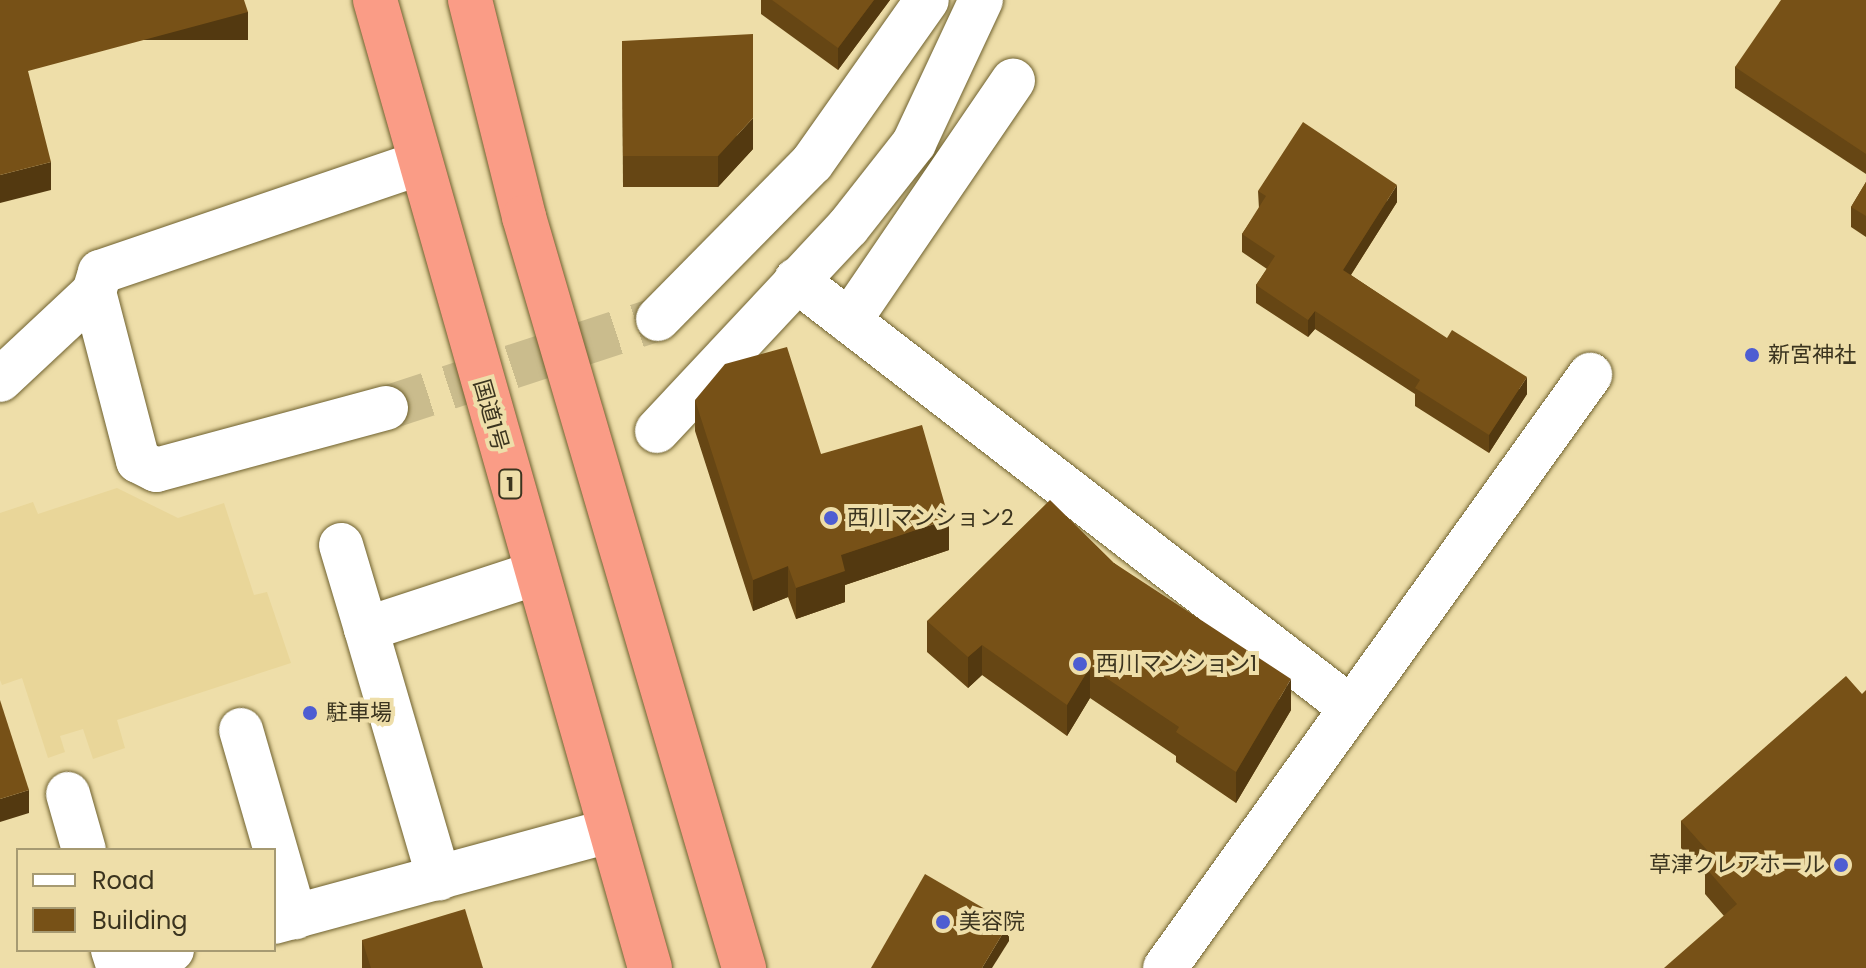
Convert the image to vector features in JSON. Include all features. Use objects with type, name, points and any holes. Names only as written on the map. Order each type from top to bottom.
[{"type":"highway","name":"国道1号","points":[[375,0],[418,164],[650,968]]},
{"type":"highway","points":[[470,0],[524,217],[738,949]]},
{"type":"street","points":[[658,319],[812,163],[927,0]]},
{"type":"street","points":[[657,431],[848,227],[914,143],[981,0]]},
{"type":"street","points":[[849,321],[1013,81]]},
{"type":"street","points":[[0,380],[94,292],[100,272],[418,164]]},
{"type":"street","points":[[796,280],[1351,708]]},
{"type":"street","points":[[94,292],[138,461],[156,470],[386,408]]},
{"type":"street","points":[[1165,968],[1590,375]]},
{"type":"street","points":[[341,545],[439,879]]},
{"type":"street","points":[[366,629],[536,573]]},
{"type":"street","points":[[241,730],[268,848]]},
{"type":"street","points":[[68,794],[83,848]]},
{"type":"street","points":[[276,885],[284,920],[610,831]]},
{"type":"street","points":[[738,949],[756,968]]},
{"type":"street","points":[[114,952],[118,965],[165,952]]},
{"type":"shaded area","points":[[117,488],[178,518],[224,503],[254,595],[267,592],[291,663],[117,720],[125,748],[93,759],[83,729],[60,736],[65,752],[48,758],[22,678],[2,685],[0,680],[0,513],[33,502],[38,514]]},
{"type":"building","points":[[0,0],[244,0],[248,12],[28,71],[51,162],[0,175]]},
{"type":"building","points":[[772,0],[874,0],[838,48]]},
{"type":"building","points":[[1781,0],[1866,0],[1866,154],[1735,67]]},
{"type":"building","points":[[753,34],[753,118],[718,156],[623,156],[622,41]]},
{"type":"building","points":[[1303,122],[1397,185],[1343,270],[1447,338],[1452,330],[1527,377],[1489,435],[1415,388],[1420,380],[1315,311],[1308,320],[1256,285],[1275,256],[1242,234],[1266,196],[1258,191]]},
{"type":"building","points":[[1866,182],[1866,216],[1851,207]]},
{"type":"building","name":"西川マンション2","points":[[787,347],[821,454],[922,425],[949,519],[841,555],[845,571],[796,588],[788,566],[753,580],[695,400],[725,364]]},
{"type":"building","name":"西川マンション1","points":[[1050,500],[1114,563],[1291,679],[1236,772],[1176,732],[1179,727],[1090,667],[1067,705],[982,645],[968,657],[927,621]]},
{"type":"building","points":[[1846,676],[1862,694],[1866,690],[1866,968],[1664,968],[1737,904],[1705,867],[1715,859],[1681,821]]},
{"type":"building","points":[[0,700],[29,790],[0,799]]},
{"type":"building","name":"美容院","points":[[925,874],[1009,923],[982,968],[871,968]]},
{"type":"building","points":[[465,909],[483,968],[371,968],[362,940]]},
{"type":"tunnel","points":[[386,408],[658,319]]},
{"type":"place","name":"新宮神社","points":[[1752,355]]},
{"type":"place","name":"西川マンション2","points":[[831,518]]},
{"type":"place","name":"西川マンション1","points":[[1080,664]]},
{"type":"place","name":"駐車場","points":[[310,713]]},
{"type":"place","name":"草津クレアホール","points":[[1841,865]]},
{"type":"place","name":"美容院","points":[[943,922]]}]
